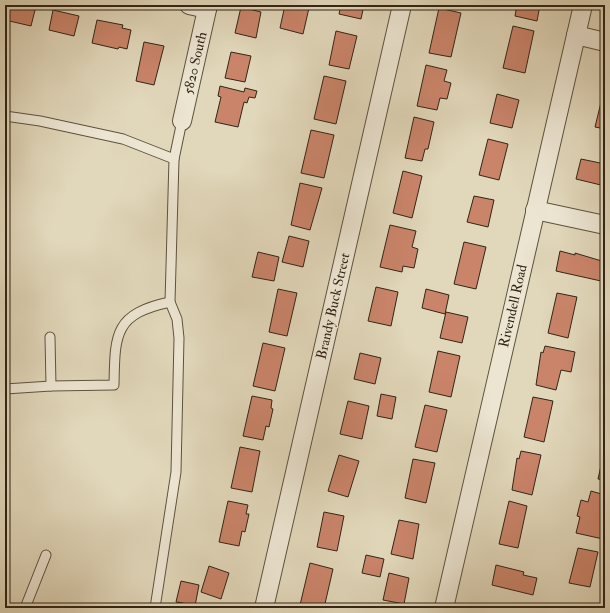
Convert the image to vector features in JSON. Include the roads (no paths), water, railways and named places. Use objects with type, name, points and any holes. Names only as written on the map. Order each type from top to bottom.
[{"type":"street","points":[[189,5],[208,7]]},
{"type":"street","name":"Brandy Buck Street","points":[[264,608],[402,5]]},
{"type":"street","name":"Rivendell Road","points":[[444,608],[583,5]]},
{"type":"street","name":"5820 South","points":[[182,122],[208,7]]},
{"type":"street","points":[[576,35],[605,42]]},
{"type":"street","points":[[535,210],[605,225]]},
{"type":"lane","points":[[5,116],[40,121],[123,139],[174,159]]},
{"type":"lane","points":[[155,608],[176,472],[179,338],[177,319],[170,302],[174,159],[182,122]]},
{"type":"lane","points":[[5,390],[51,386],[114,385],[115,349],[119,333],[126,321],[136,312],[170,302]]},
{"type":"lane","points":[[50,337],[51,386]]},
{"type":"lane","points":[[24,608],[46,555]]}]
